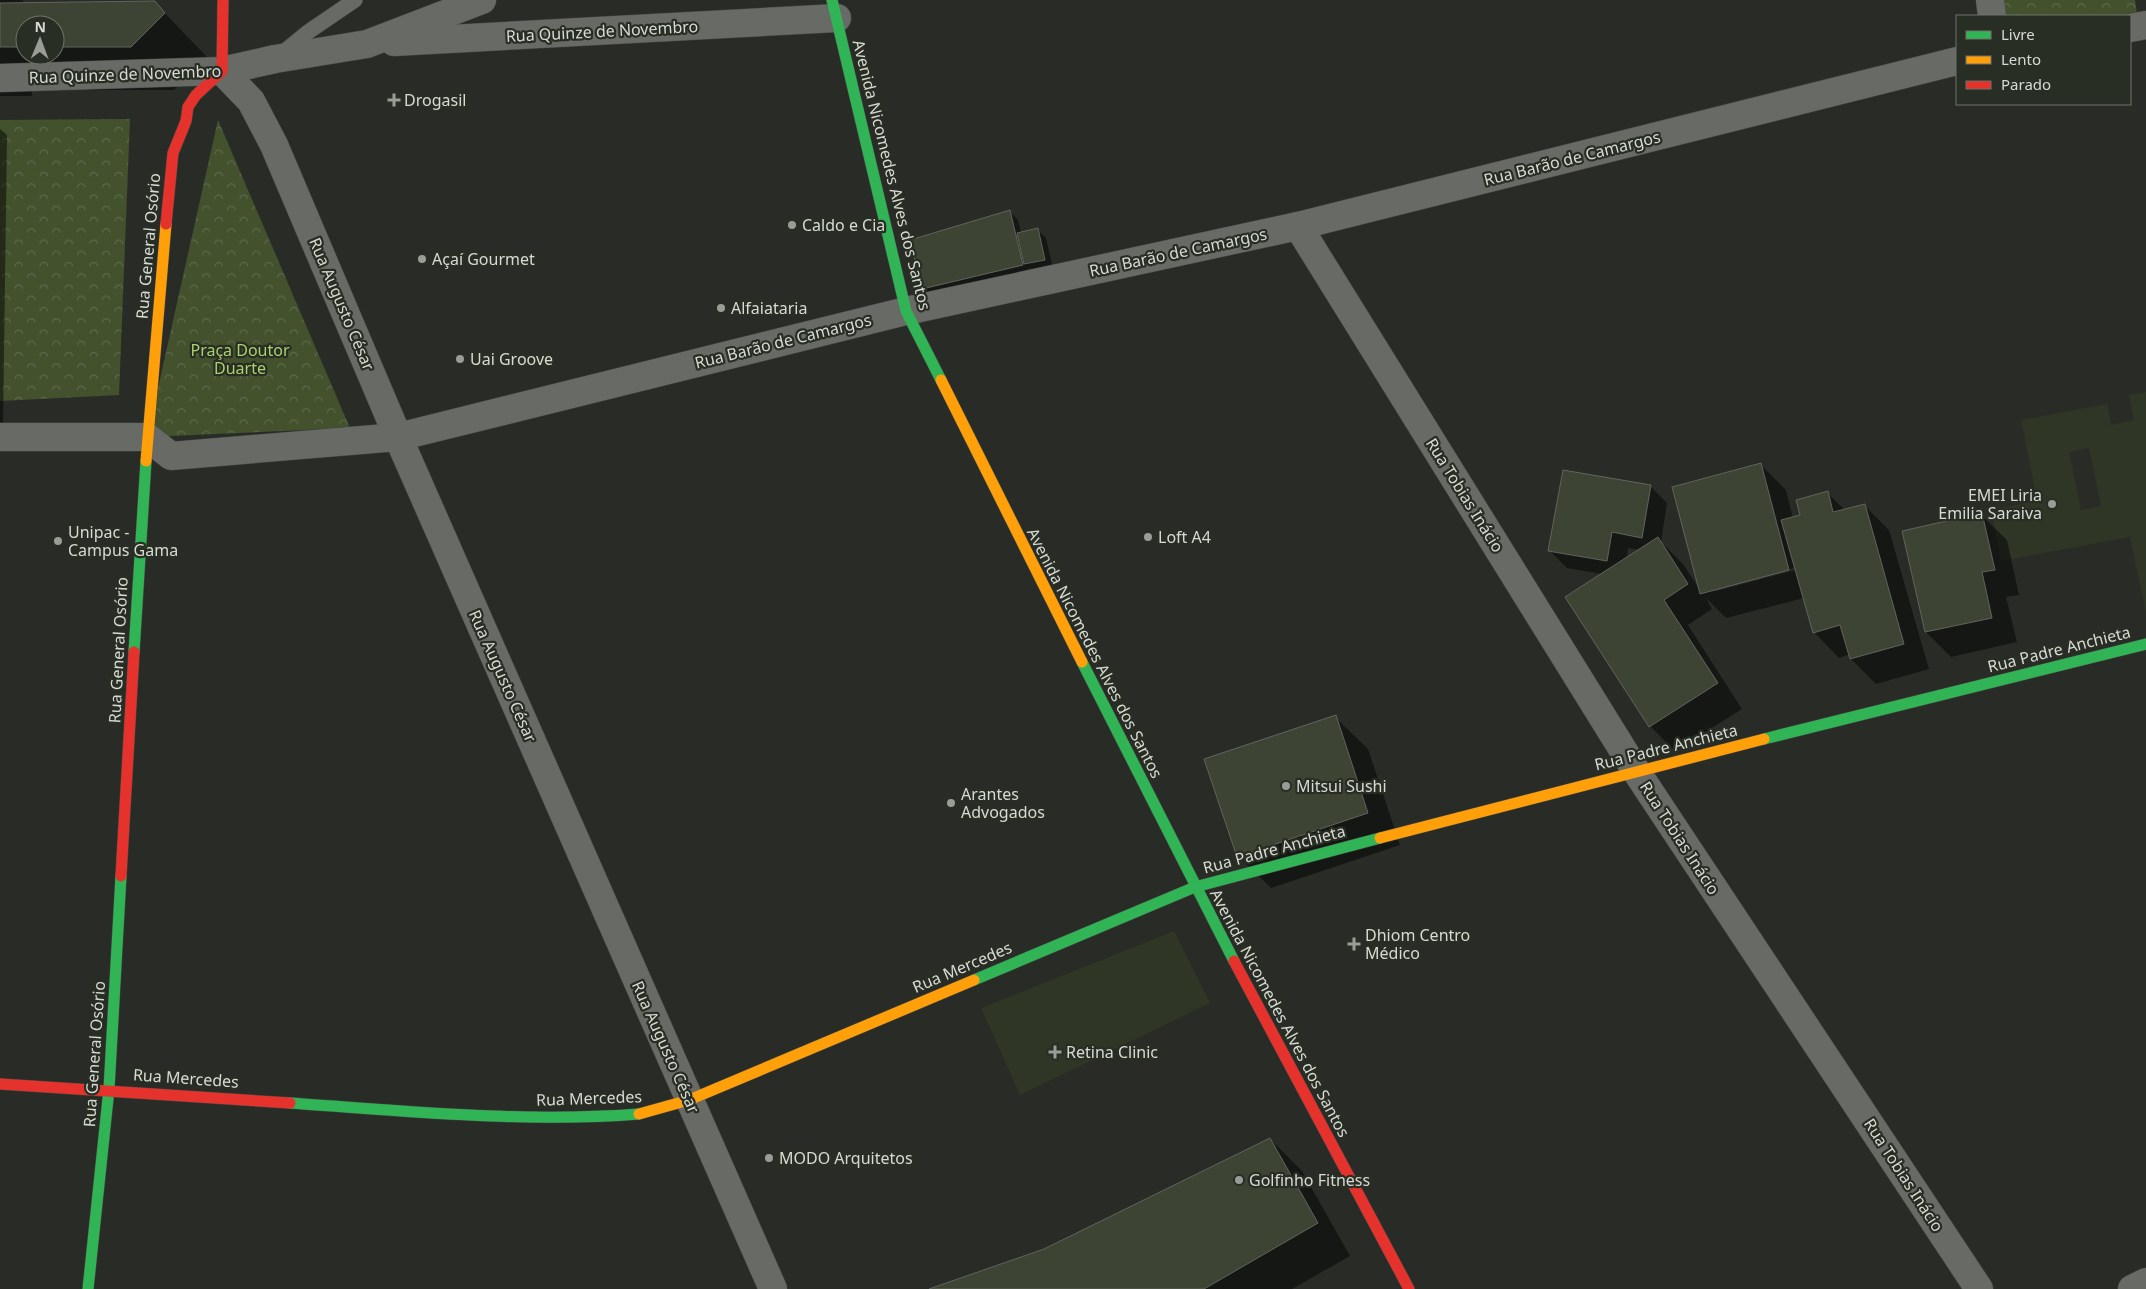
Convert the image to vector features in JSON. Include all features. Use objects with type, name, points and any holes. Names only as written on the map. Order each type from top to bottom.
[{"type":"street","points":[[222,71],[223,0]]},
{"type":"street","name":"Rua Quinze de Novembro","points":[[367,44],[482,0]]},
{"type":"street","points":[[1990,0],[1992,15]]},
{"type":"street","name":"Rua Quinze de Novembro","points":[[0,78],[222,71],[275,59],[367,44],[834,9]]},
{"type":"street","name":"Avenida Nicomedes Alves dos Santos","points":[[834,9],[906,311],[1194,887],[1410,1289]]},
{"type":"street","points":[[2131,28],[2146,25]]},
{"type":"street","name":"Rua Barão de Camargos","points":[[398,437],[906,311],[1298,226],[1956,61]]},
{"type":"street","name":"Rua General Osório","points":[[88,1289],[109,1089],[147,437],[173,153],[186,121],[188,107],[196,95],[222,71]]},
{"type":"street","name":"Rua Augusto César","points":[[222,71],[251,101],[274,145],[398,437],[773,1289]]},
{"type":"street","name":"Rua Tobias Inácio","points":[[1298,226],[1636,771],[1979,1289]]},
{"type":"street","points":[[0,437],[147,437],[171,456],[398,437]]},
{"type":"street","name":"Rua Padre Anchieta","points":[[1194,887],[1636,771],[2146,644]]},
{"type":"street","name":"Rua Mercedes","points":[[0,1084],[109,1089],[490,1116],[605,1117],[646,1114],[689,1100],[1194,887]]},
{"type":"street","points":[[2132,1289],[2146,1282]]},
{"type":"lane","points":[[275,59],[308,32],[355,0]]},
{"type":"shaded area","name":"EMEI Liria Emilia Saraiva","points":[[2146,392],[2146,612],[2130,537],[2001,561],[1991,510],[2037,501],[2021,420],[2107,404],[2111,425],[2134,420],[2129,395]],"holes":[[[2089,448],[2101,506],[2081,510],[2069,452]]]},
{"type":"shaded area","name":"Retina Clinic","points":[[1174,931],[1210,1003],[1020,1095],[981,1008]]},
{"type":"green space","points":[[2004,0],[2135,0],[2137,14],[2128,15],[2006,15]]},
{"type":"green space","points":[[130,119],[119,395],[0,401],[0,120]]},
{"type":"green space","name":"Praça Doutor Duarte","points":[[218,120],[350,428],[147,437]]},
{"type":"building","points":[[155,1],[165,13],[131,47],[65,47],[65,15],[15,15],[15,47],[0,47],[0,3]]},
{"type":"building","points":[[1010,210],[1023,265],[922,289],[910,240]]},
{"type":"building","points":[[1038,228],[1045,260],[1024,264],[1017,233]]},
{"type":"building","points":[[1761,463],[1789,570],[1700,594],[1672,487]]},
{"type":"building","points":[[1563,470],[1651,485],[1642,538],[1612,532],[1607,561],[1548,551]]},
{"type":"building","points":[[1828,491],[1833,512],[1865,504],[1904,644],[1850,659],[1840,625],[1813,633],[1781,520],[1800,515],[1796,500]]},
{"type":"building","points":[[1982,513],[1995,570],[1982,572],[1992,618],[1925,632],[1902,531]]},
{"type":"building","points":[[1658,537],[1688,584],[1664,600],[1718,683],[1649,727],[1565,597]]},
{"type":"building","name":"Mitsui Sushi","points":[[1336,715],[1368,813],[1237,857],[1204,759]]},
{"type":"building","name":"Golfinho Fitness","points":[[1270,1138],[1318,1223],[1204,1289],[929,1289],[1044,1249]]},
{"type":"traffic: fast","points":[[832,0],[906,311],[941,380]]},
{"type":"traffic: fast","points":[[134,652],[146,461]]},
{"type":"traffic: fast","points":[[1764,739],[2146,644]]},
{"type":"traffic: fast","points":[[1082,662],[1234,961]]},
{"type":"traffic: fast","points":[[974,980],[1195,887],[1380,838]]},
{"type":"traffic: fast","points":[[88,1289],[109,1089],[121,876]]},
{"type":"traffic: fast","points":[[290,1103],[508,1117],[639,1114]]},
{"type":"traffic: slow","points":[[146,461],[166,224]]},
{"type":"traffic: slow","points":[[941,380],[1082,662]]},
{"type":"traffic: slow","points":[[1380,838],[1764,739]]},
{"type":"traffic: slow","points":[[639,1114],[689,1100],[974,980]]},
{"type":"traffic: jam","points":[[166,224],[173,153],[186,121],[188,107],[196,95],[222,71],[223,0]]},
{"type":"traffic: jam","points":[[121,876],[134,652]]},
{"type":"traffic: jam","points":[[1234,961],[1409,1289]]},
{"type":"traffic: jam","points":[[0,1084],[290,1103]]},
{"type":"place","name":"Drogasil","points":[[394,100]]},
{"type":"place","name":"Caldo e Cia","points":[[792,225]]},
{"type":"place","name":"Açaí Gourmet","points":[[422,259]]},
{"type":"place","name":"Alfaiataria","points":[[721,308]]},
{"type":"place","name":"Uai Groove","points":[[460,359]]},
{"type":"place","name":"EMEI Liria Emilia Saraiva","points":[[2052,504]]},
{"type":"place","name":"Loft A4","points":[[1148,537]]},
{"type":"place","name":"Unipac - Campus Gama","points":[[58,541]]},
{"type":"place","name":"Mitsui Sushi","points":[[1286,786]]},
{"type":"place","name":"Arantes Advogados","points":[[951,803]]},
{"type":"place","name":"Dhiom Centro Médico","points":[[1354,944]]},
{"type":"place","name":"Retina Clinic","points":[[1055,1052]]},
{"type":"place","name":"MODO Arquitetos","points":[[769,1158]]},
{"type":"place","name":"Golfinho Fitness","points":[[1239,1180]]}]
